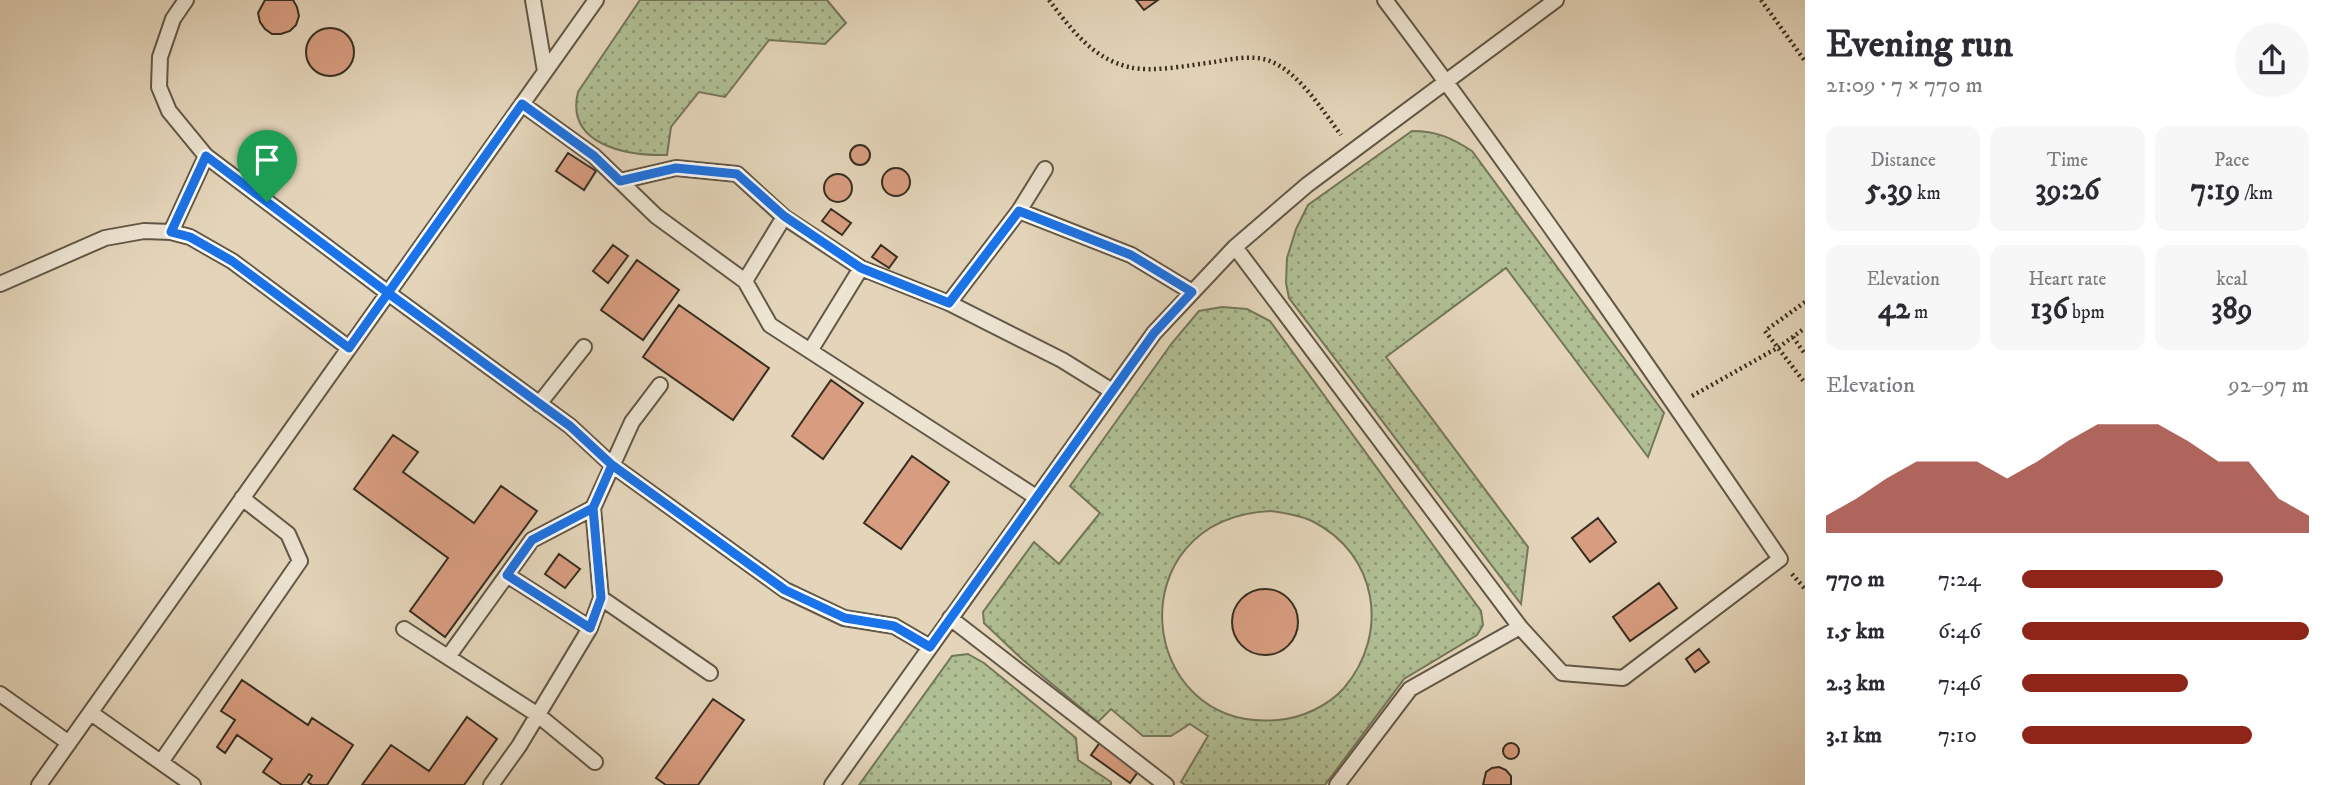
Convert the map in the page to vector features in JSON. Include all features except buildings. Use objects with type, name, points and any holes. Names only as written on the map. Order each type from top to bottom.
[{"type":"lane","points":[[186,0],[173,19],[160,57],[159,87],[169,111],[206,156],[570,426],[612,465],[785,590],[845,618],[894,626],[930,647]]},
{"type":"lane","points":[[533,0],[545,71]]},
{"type":"lane","points":[[39,785],[596,0]]},
{"type":"lane","points":[[1235,247],[1520,627],[1562,673],[1623,678],[1780,559],[1676,405],[1385,0]]},
{"type":"lane","points":[[832,785],[1154,333],[1235,247],[1307,185],[1556,0]]},
{"type":"lane","points":[[522,104],[594,156],[656,216],[745,281],[770,325],[1036,497]]},
{"type":"lane","points":[[171,232],[206,156]]},
{"type":"lane","points":[[620,181],[676,168],[737,174],[784,216],[861,268],[949,303],[1062,360],[1112,391]]},
{"type":"lane","points":[[949,303],[1019,211],[1045,169]]},
{"type":"lane","points":[[1019,211],[1131,255],[1192,292]]},
{"type":"lane","points":[[745,281],[784,216]]},
{"type":"lane","points":[[0,284],[106,238],[145,231],[171,232],[190,237],[232,261],[349,348]]},
{"type":"lane","points":[[810,351],[861,268]]},
{"type":"lane","points":[[539,404],[584,347]]},
{"type":"lane","points":[[491,785],[519,746],[590,628],[601,598],[593,508],[632,422],[660,384]]},
{"type":"lane","points":[[161,762],[300,561],[288,534],[242,498]]},
{"type":"lane","points":[[448,657],[532,540],[593,508]]},
{"type":"lane","points":[[507,575],[590,628]]},
{"type":"lane","points":[[601,598],[710,673]]},
{"type":"lane","points":[[950,618],[1166,785]]},
{"type":"lane","points":[[1337,785],[1410,690],[1520,627]]},
{"type":"lane","points":[[404,629],[538,715],[595,762]]},
{"type":"lane","points":[[0,694],[69,743]]},
{"type":"lane","points":[[91,713],[193,785]]},
{"type":"path","points":[[1049,0],[1069,28],[1095,52],[1130,68],[1171,68],[1241,58],[1268,60],[1297,79],[1353,151]]},
{"type":"path","points":[[1761,0],[1805,61]]},
{"type":"path","points":[[1805,302],[1765,331],[1805,383]]},
{"type":"path","points":[[1676,405],[1779,347],[1805,328]]},
{"type":"path","points":[[1793,337],[1805,354]]},
{"type":"green space","points":[[640,0],[827,0],[846,23],[825,44],[769,40],[725,97],[699,92],[671,127],[667,155],[651,155],[603,144],[581,124],[576,110],[578,92]]},
{"type":"green space","points":[[1412,131],[1444,136],[1472,151],[1664,413],[1648,457],[1506,268],[1386,357],[1528,547],[1521,604],[1289,298],[1286,283],[1287,258],[1296,229],[1308,205]]},
{"type":"green space","points":[[1222,307],[1247,309],[1270,321],[1481,611],[1483,625],[1477,635],[1404,679],[1325,785],[1185,785],[1181,782],[1208,736],[1190,724],[1171,736],[1143,736],[1111,709],[1098,722],[1023,660],[984,623],[983,612],[1034,542],[1059,564],[1100,513],[1070,486],[1172,343],[1199,311]],"holes":[[[1271,511],[1312,521],[1334,535],[1351,553],[1363,574],[1370,597],[1371,620],[1368,644],[1359,667],[1344,688],[1314,710],[1278,720],[1230,715],[1195,694],[1172,661],[1162,623],[1167,584],[1186,548],[1221,523]]]},
{"type":"green space","points":[[968,654],[984,663],[1076,738],[1078,760],[1111,782],[1111,785],[859,785],[952,656]]},
{"type":"route","points":[[267,202],[206,156],[171,232],[190,237],[232,261],[349,348],[388,293],[570,426],[612,465],[593,508],[532,540],[507,575],[590,628],[601,598],[593,508],[612,465],[785,590],[845,618],[894,626],[930,647],[1154,333],[1192,292],[1131,255],[1019,211],[949,303],[861,268],[784,216],[737,174],[676,168],[620,181],[594,156],[522,104],[388,293],[267,202]]}]
